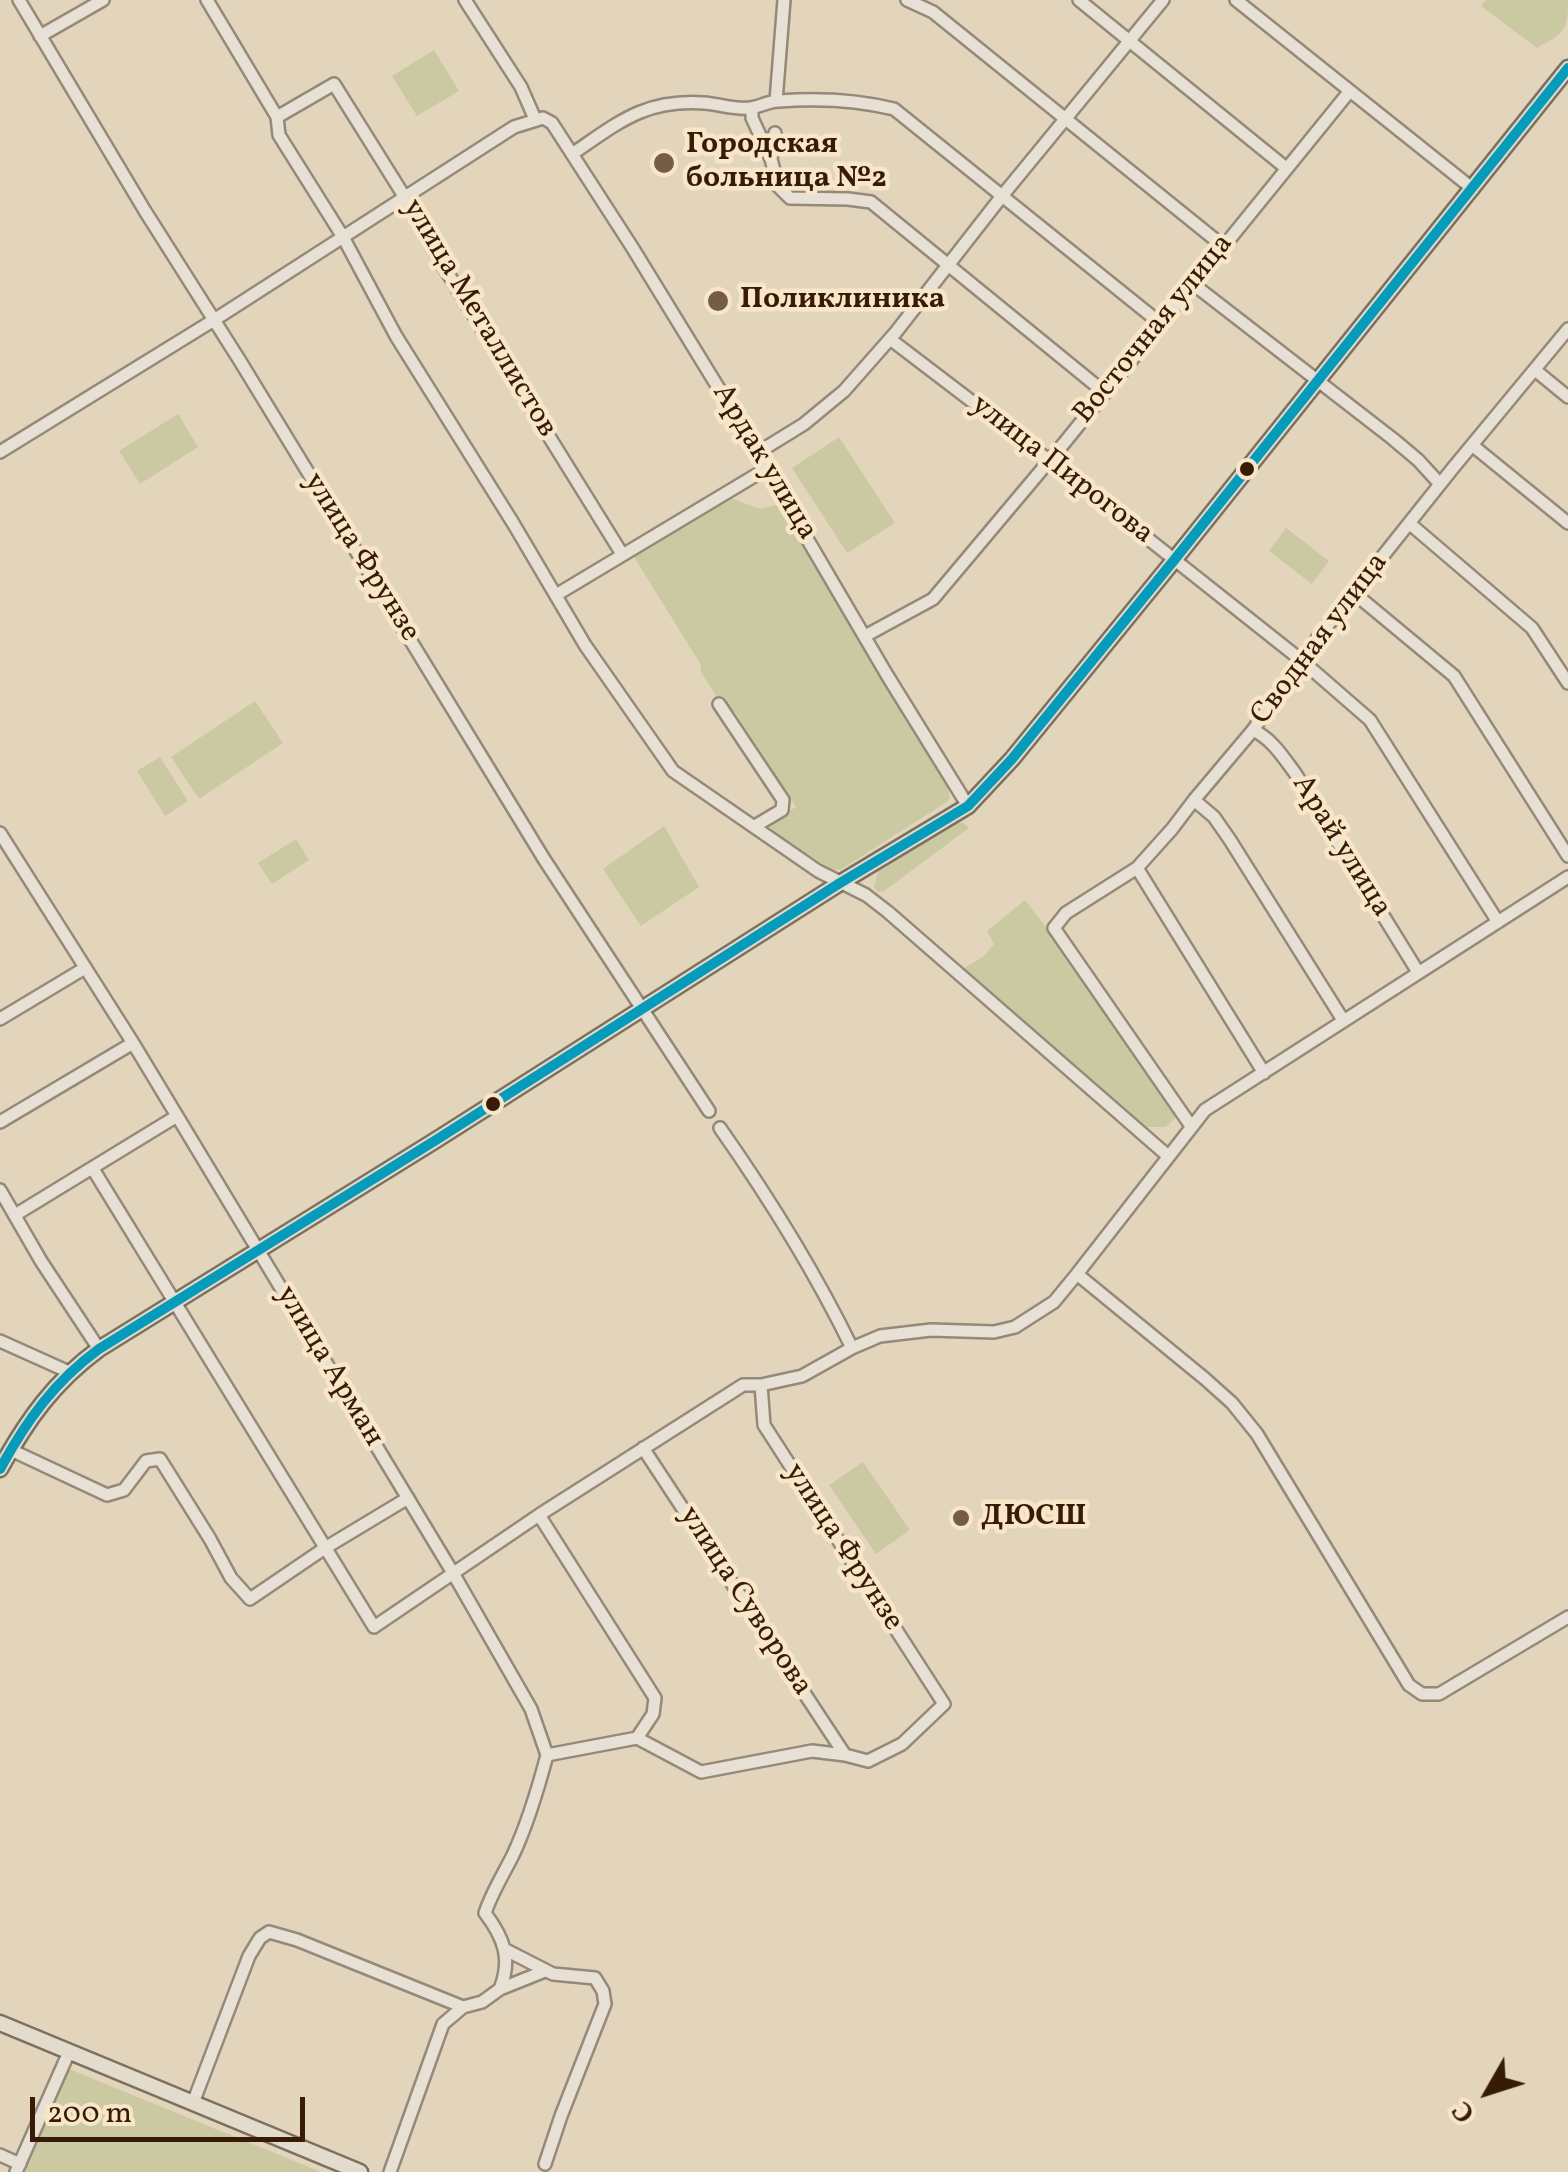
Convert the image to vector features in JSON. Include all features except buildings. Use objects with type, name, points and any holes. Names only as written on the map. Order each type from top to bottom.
[{"type":"main road","points":[[0,1470],[42,1403],[69,1372],[99,1349],[968,806],[1012,759],[1175,560],[1568,68]]},
{"type":"main road","points":[[0,2024],[360,2172]]},
{"type":"street","name":"улица Фрунзе","points":[[19,0],[544,859],[709,1111]]},
{"type":"street","points":[[40,36],[103,0]]},
{"type":"street","points":[[207,0],[276,117],[279,135],[343,237],[396,336],[586,644],[673,771],[818,871],[888,912],[1168,1156]]},
{"type":"street","points":[[0,452],[214,320],[404,196],[535,119],[520,87],[466,0]]},
{"type":"street","points":[[776,101],[784,0]]},
{"type":"street","points":[[907,0],[934,12],[1223,246]]},
{"type":"street","points":[[1079,0],[1286,168]]},
{"type":"street","points":[[757,453],[804,424],[844,391],[1162,0]]},
{"type":"street","points":[[1236,0],[1473,189]]},
{"type":"street","name":"улица Металлистов","points":[[276,117],[334,84],[622,554]]},
{"type":"street","name":"Восточная улица","points":[[865,636],[933,599],[1349,92]]},
{"type":"street","points":[[572,154],[634,113],[672,104],[702,102],[752,108],[776,101],[865,102],[894,109],[1160,323]]},
{"type":"street","points":[[752,108],[752,118],[771,158],[778,186],[790,198],[870,202],[1104,392]]},
{"type":"street","name":"Ардак улица","points":[[535,119],[552,123],[658,288],[968,806]]},
{"type":"street","points":[[771,158],[775,132]]},
{"type":"street","points":[[1192,284],[1418,460],[1440,484]]},
{"type":"street","name":"Сводная улица","points":[[1191,1126],[1054,928],[1066,913],[1137,868],[1172,829],[1254,730],[1301,660],[1354,592],[1568,330]]},
{"type":"street","name":"улица Пирогова","points":[[890,338],[1050,460],[1301,660],[1370,720],[1498,922]]},
{"type":"street","points":[[1535,370],[1568,396]]},
{"type":"street","points":[[1472,446],[1568,523]]},
{"type":"street","points":[[556,595],[766,468]]},
{"type":"street","points":[[1409,524],[1532,628],[1568,682]]},
{"type":"street","points":[[1354,592],[1454,676],[1568,856]]},
{"type":"street","points":[[718,704],[783,800],[782,810],[754,826]]},
{"type":"street","name":"Арай улица","points":[[1254,730],[1264,735],[1295,773],[1418,972]]},
{"type":"street","points":[[1194,800],[1214,817],[1230,840],[1342,1020]]},
{"type":"street","name":"улица Арман","points":[[1,836],[133,1044],[453,1573],[531,1709],[547,1755]]},
{"type":"street","points":[[1137,868],[1264,1073]]},
{"type":"street","points":[[92,1170],[374,1627],[539,1515],[743,1385],[802,1376],[880,1336],[931,1330],[994,1332],[1015,1327],[1054,1302],[1205,1110],[1568,876]]},
{"type":"street","points":[[0,1019],[85,968]]},
{"type":"street","points":[[0,1122],[133,1044]]},
{"type":"street","points":[[15,1216],[177,1116]]},
{"type":"street","points":[[720,1128],[832,1306],[852,1348]]},
{"type":"street","points":[[0,1190],[99,1349]]},
{"type":"street","points":[[1078,1274],[1232,1403],[1257,1434],[1409,1685],[1422,1694],[1439,1694],[1568,1617]]},
{"type":"street","points":[[0,1342],[69,1372]]},
{"type":"street","name":"улица Фрунзе","points":[[761,1384],[764,1425],[944,1704],[902,1744],[868,1761],[846,1755]]},
{"type":"street","name":"улица Суворова","points":[[642,1448],[846,1755]]},
{"type":"street","points":[[10,1450],[107,1495],[124,1490],[146,1461],[160,1459],[231,1578],[250,1599],[408,1498]]},
{"type":"street","points":[[539,1515],[655,1698],[653,1714],[636,1738]]},
{"type":"street","points":[[500,1989],[507,1965],[506,1950],[485,1914],[513,1854],[547,1755],[636,1738],[701,1772],[812,1752],[846,1755]]},
{"type":"street","points":[[193,2103],[250,1956],[268,1932],[463,2007]]},
{"type":"street","points":[[506,1950],[553,1974],[595,1978],[604,1991],[605,2004],[546,2164]]},
{"type":"street","points":[[390,2172],[443,2024],[463,2007],[482,2002],[500,1989],[545,1971]]},
{"type":"street","points":[[0,2155],[18,2168],[69,2052]]},
{"type":"shaded area","points":[[1486,0],[1568,0],[1567,19],[1559,35],[1537,48],[1481,6]]},
{"type":"shaded area","points":[[434,50],[459,91],[417,116],[392,76]]},
{"type":"shaded area","points":[[178,414],[198,447],[140,484],[119,451]]},
{"type":"shaded area","points":[[839,437],[895,523],[847,553],[792,468]]},
{"type":"shaded area","points":[[731,498],[760,509],[780,504],[948,789],[947,802],[840,870],[831,869],[771,830],[770,823],[796,807],[735,712],[728,715],[634,557]]},
{"type":"shaded area","points":[[1286,528],[1329,561],[1312,584],[1269,551]]},
{"type":"shaded area","points":[[255,701],[283,743],[199,799],[171,757]]},
{"type":"shaded area","points":[[160,757],[188,801],[165,816],[137,771]]},
{"type":"shaded area","points":[[955,823],[964,823],[969,828],[878,892],[874,887],[878,872]]},
{"type":"shaded area","points":[[664,826],[699,887],[641,926],[603,869]]},
{"type":"shaded area","points":[[296,839],[309,860],[272,884],[258,863]]},
{"type":"shaded area","points":[[1025,900],[1178,1115],[1166,1127],[1142,1127],[964,968],[983,957],[994,944],[987,931]]},
{"type":"shaded area","points":[[863,1462],[910,1530],[876,1554],[829,1485]]},
{"type":"shaded area","points":[[69,2069],[321,2172],[25,2172]]},
{"type":"transit line","points":[[0,1469],[43,1403],[99,1349],[968,806],[1012,759],[1175,559],[1568,68]]},
{"type":"place","name":"Городская больница №2","points":[[664,163]]},
{"type":"place","name":"Поликлиника","points":[[718,301]]},
{"type":"place","name":"ДЮСШ","points":[[961,1518]]}]
